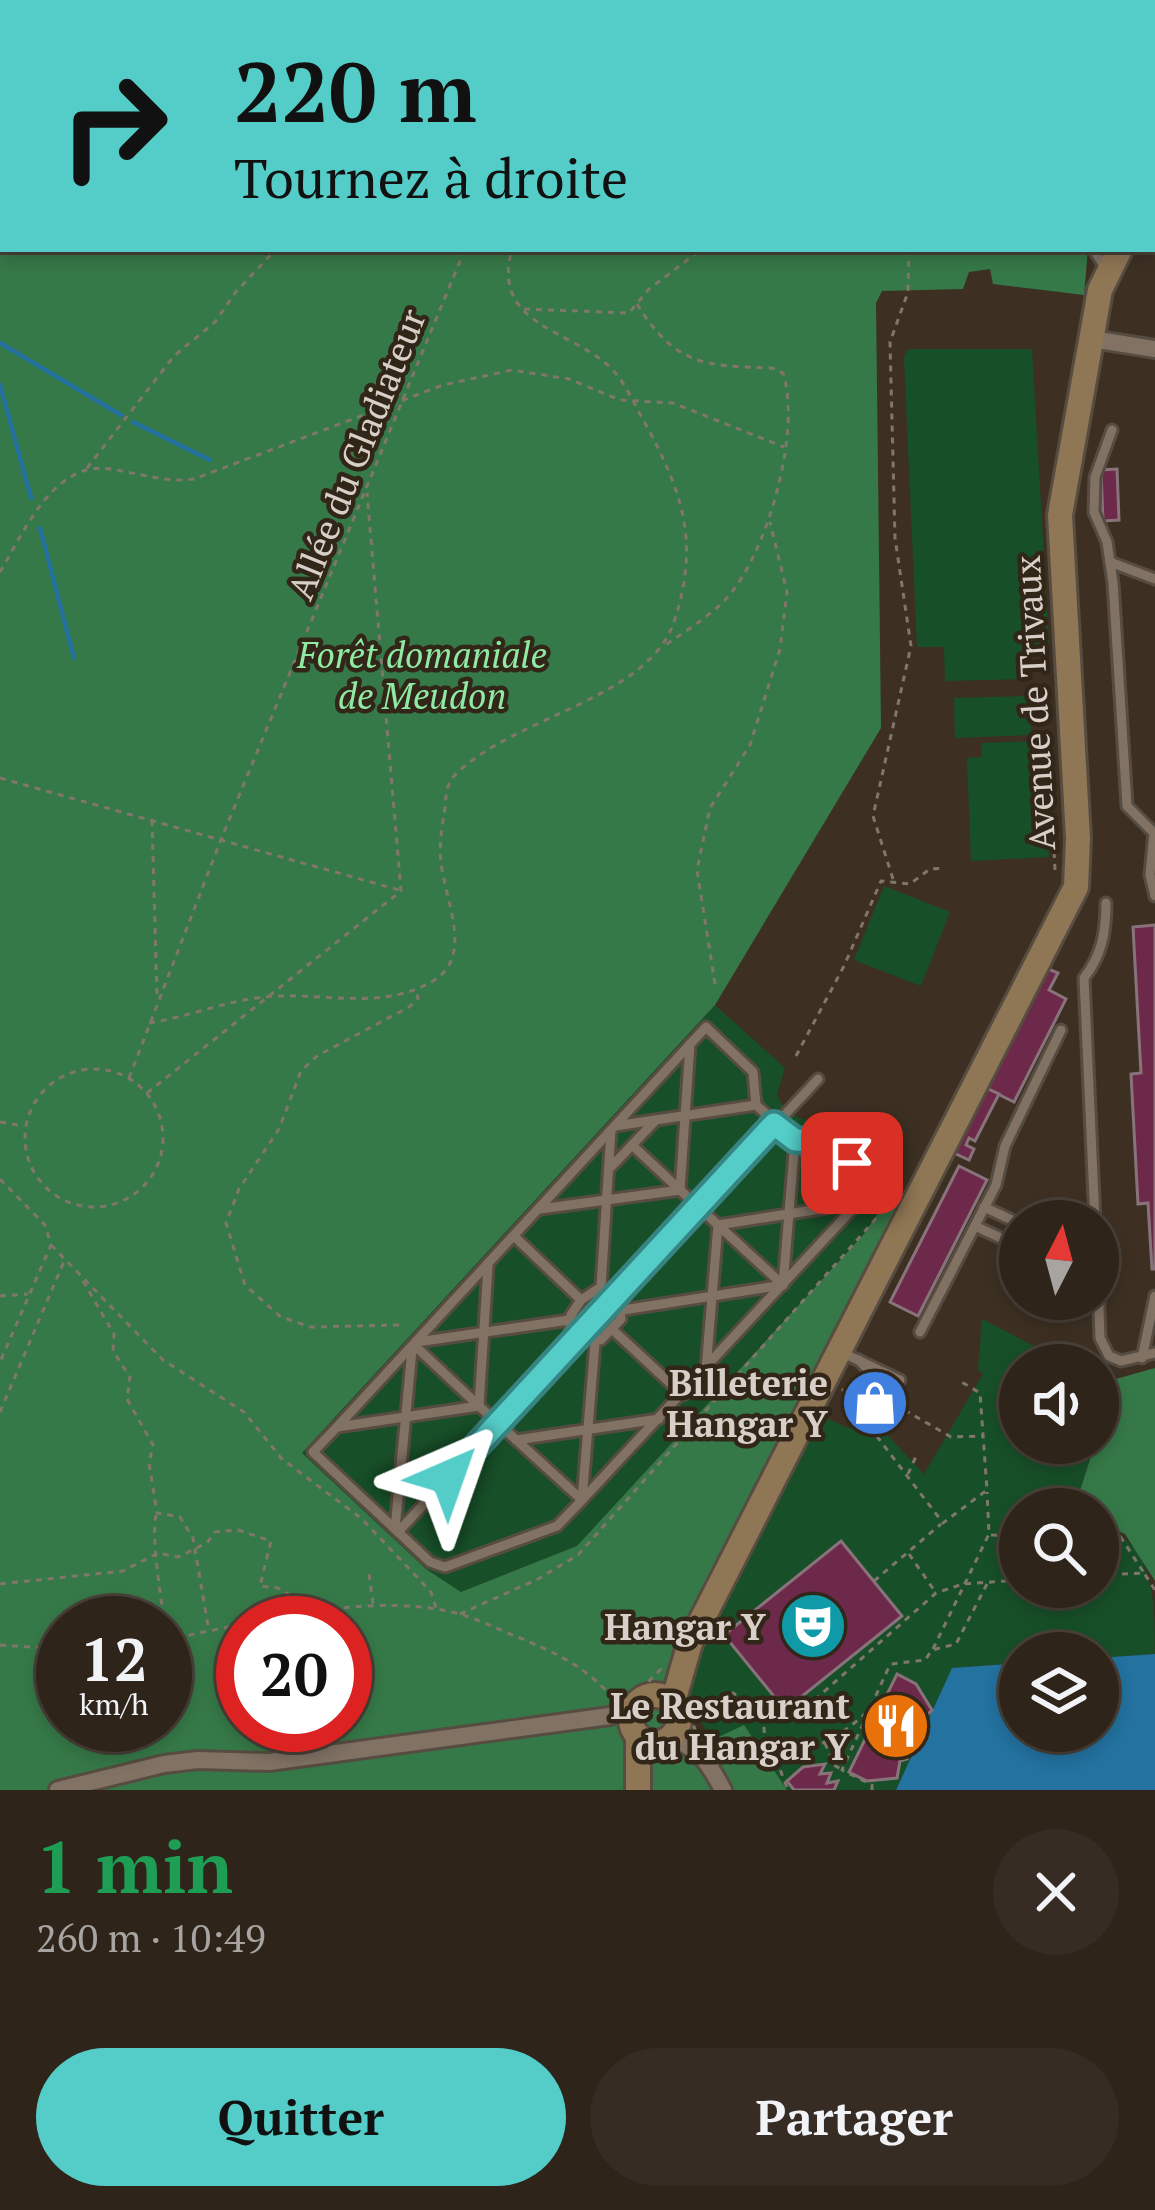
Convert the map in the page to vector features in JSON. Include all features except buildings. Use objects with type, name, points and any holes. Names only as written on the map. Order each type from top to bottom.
[{"type":"main road","name":"Avenue de Trivaux","points":[[638,1790],[652,1723],[690,1643],[850,1356],[928,1177],[1079,874],[1060,514],[1107,256]]},
{"type":"street","points":[[1091,339],[1155,349]]},
{"type":"street","points":[[58,1790],[198,1760],[269,1762],[652,1723],[707,1759],[723,1790]]},
{"type":"lane","points":[[1112,430],[1096,477],[1094,512],[1110,562],[1127,806],[1154,833],[1150,874],[1155,896]]},
{"type":"lane","points":[[1110,562],[1155,579]]},
{"type":"lane","points":[[1094,1200],[1084,978],[1096,963],[1106,930],[1106,902]]},
{"type":"lane","points":[[706,1027],[753,1072],[756,1105],[795,1140],[829,1142],[874,1185],[557,1526],[445,1567],[430,1562],[314,1452],[706,1027]]},
{"type":"lane","points":[[920,1332],[976,1226],[1005,1146],[1060,1030]]},
{"type":"lane","points":[[680,1190],[690,1044]]},
{"type":"lane","points":[[396,1530],[818,1079]]},
{"type":"lane","points":[[613,1128],[756,1105]]},
{"type":"lane","points":[[608,1170],[656,1120]]},
{"type":"lane","points":[[601,1287],[613,1128]]},
{"type":"lane","points":[[783,1285],[795,1140]]},
{"type":"lane","points":[[632,1145],[783,1285]]},
{"type":"lane","points":[[540,1209],[680,1190]]},
{"type":"lane","points":[[718,1225],[858,1203]]},
{"type":"lane","points":[[984,1207],[999,1214]]},
{"type":"lane","points":[[706,1370],[718,1225]]},
{"type":"lane","points":[[976,1226],[999,1237]]},
{"type":"lane","points":[[514,1236],[581,1300]]},
{"type":"lane","points":[[479,1406],[488,1266]]},
{"type":"lane","points":[[623,1310],[783,1285]]},
{"type":"lane","points":[[601,1287],[618,1293]]},
{"type":"lane","points":[[414,1345],[569,1320],[581,1300],[601,1287]]},
{"type":"lane","points":[[576,1338],[595,1342],[614,1330],[623,1310],[618,1293]]},
{"type":"lane","points":[[1142,1358],[1155,1296]]},
{"type":"lane","points":[[569,1320],[576,1338]]},
{"type":"lane","points":[[1099,1320],[1100,1338],[1109,1356],[1121,1361],[1155,1354]]},
{"type":"lane","points":[[614,1330],[683,1395]]},
{"type":"lane","points":[[582,1500],[595,1342]]},
{"type":"lane","points":[[414,1345],[582,1500]]},
{"type":"lane","points":[[396,1530],[414,1345]]},
{"type":"lane","points":[[850,1356],[892,1392]]},
{"type":"lane","points":[[850,1356],[892,1392]]},
{"type":"lane","points":[[337,1427],[479,1406]]},
{"type":"lane","points":[[516,1440],[661,1418]]},
{"type":"path","points":[[0,572],[54,488],[86,469],[174,356],[215,322],[273,252]]},
{"type":"path","name":"Allée du Gladiateur","points":[[129,1078],[222,837],[464,252]]},
{"type":"path","points":[[512,252],[508,282],[522,309],[548,331],[613,370],[674,478],[685,513],[687,566],[663,647]]},
{"type":"path","points":[[522,309],[629,313],[670,271],[698,252]]},
{"type":"path","points":[[892,879],[873,816],[910,646],[895,538],[890,342],[908,292],[909,252]]},
{"type":"path","points":[[149,1023],[268,997],[363,999],[416,990],[440,977],[453,950],[455,930],[440,839],[452,778],[511,735],[609,688],[726,599],[769,520],[789,407],[783,373],[693,361],[668,347],[637,304]]},
{"type":"path","points":[[86,469],[104,467],[178,481],[194,478],[459,380],[512,370],[548,373],[632,400],[673,404],[784,447]]},
{"type":"path","points":[[367,491],[401,891]]},
{"type":"path","points":[[715,984],[697,870],[710,808],[750,745],[780,649],[787,592],[769,520]]},
{"type":"path","points":[[1050,768],[1055,870]]},
{"type":"path","points":[[0,778],[401,891]]},
{"type":"path","points":[[152,818],[157,1001]]},
{"type":"path","points":[[796,1056],[844,966],[881,881],[910,884],[930,869],[945,868]]},
{"type":"path","points":[[147,1094],[401,891]]},
{"type":"path","points":[[399,1324],[311,1328],[281,1317],[245,1285],[226,1223],[238,1189],[279,1129],[302,1071],[316,1056],[409,1006],[418,999],[416,990]]},
{"type":"path","points":[[83,1070],[106,1070],[129,1078],[159,1114],[163,1137],[159,1160],[148,1181],[112,1205],[68,1202],[35,1175],[26,1155],[26,1126],[42,1092],[60,1077],[83,1070]]},
{"type":"path","points":[[0,1122],[26,1126]]},
{"type":"path","points":[[460,1614],[538,1580],[578,1555],[867,1233],[907,1182],[928,1177]]},
{"type":"path","points":[[0,1179],[44,1226],[51,1244],[163,1360],[244,1412],[282,1460],[379,1535],[393,1556],[431,1592],[437,1611]]},
{"type":"path","points":[[0,1362],[51,1244]]},
{"type":"path","points":[[0,1412],[65,1257]]},
{"type":"path","points":[[79,1274],[114,1334],[113,1351],[130,1376],[127,1399],[153,1445],[149,1463],[162,1596]]},
{"type":"path","points":[[0,1296],[30,1293]]},
{"type":"path","points":[[842,1770],[891,1664],[925,1660],[989,1534],[980,1393],[960,1382]]},
{"type":"path","points":[[943,1523],[869,1426],[868,1418],[843,1392],[863,1388],[892,1392],[951,1437],[983,1436]]},
{"type":"path","points":[[907,1476],[917,1454]]},
{"type":"path","points":[[874,1581],[987,1490]]},
{"type":"path","points":[[157,1513],[180,1517],[195,1550],[209,1631]]},
{"type":"path","points":[[0,1584],[123,1571],[158,1553],[178,1557],[195,1550],[215,1532],[238,1530],[271,1540],[260,1586],[291,1596]]},
{"type":"path","points":[[989,1534],[999,1535]]},
{"type":"path","points":[[1119,1535],[1155,1590]]},
{"type":"path","points":[[908,1552],[936,1593]]},
{"type":"path","points":[[1119,1574],[1144,1573]]},
{"type":"path","points":[[369,1574],[373,1606],[460,1614],[559,1654],[652,1723],[690,1713],[733,1693],[763,1715],[785,1717],[811,1702],[936,1593],[963,1584],[999,1581]]},
{"type":"path","points":[[932,1650],[956,1644],[988,1582]]},
{"type":"path","points":[[192,1634],[216,1630]]},
{"type":"path","points":[[0,1645],[36,1647]]},
{"type":"path","points":[[776,1759],[849,1730],[872,1707]]},
{"type":"path","points":[[763,1715],[765,1741],[788,1790]]},
{"type":"path","points":[[825,1743],[834,1765],[872,1785],[872,1790]]},
{"type":"green space","name":"Forêt domaniale de Meudon","points":[[0,252],[1088,252],[1084,295],[993,284],[990,269],[969,272],[963,289],[882,291],[876,303],[881,728],[715,1005],[302,1453],[426,1569],[461,1592],[577,1546],[863,1235],[894,1189],[911,1200],[683,1686],[688,1720],[708,1742],[744,1725],[787,1790],[0,1790]]},
{"type":"green space","points":[[908,349],[1032,349],[1049,644],[1022,645],[1023,679],[945,681],[944,647],[917,647],[904,358]]},
{"type":"green space","points":[[1030,696],[1031,735],[955,738],[954,698]]},
{"type":"green space","points":[[1042,741],[1049,857],[971,861],[967,758],[982,757],[981,743]]},
{"type":"green space","points":[[884,886],[950,912],[921,986],[854,960]]},
{"type":"green space","points":[[715,1005],[785,1068],[777,1095],[786,1112],[812,1123],[831,1114],[903,1177],[862,1235],[577,1546],[461,1592],[426,1569],[302,1453]]},
{"type":"green space","points":[[982,1319],[1030,1344],[999,1344],[999,1464],[1088,1464],[1081,1488],[999,1488],[999,1608],[1119,1608],[1119,1534],[1141,1559],[1148,1576],[1155,1654],[1119,1657],[1119,1632],[999,1632],[999,1665],[952,1668],[896,1790],[745,1790],[689,1703],[689,1674],[821,1416],[851,1429],[888,1401],[875,1422],[924,1474],[983,1374],[978,1370]]},
{"type":"green space","points":[[1155,1368],[1155,1581],[1119,1531],[1119,1488],[1081,1488],[1089,1464],[1119,1464],[1119,1378]]},
{"type":"water","points":[[1155,1654],[1155,1790],[896,1790],[952,1668],[999,1665],[999,1752],[1119,1752],[1119,1657]]},
{"type":"waterway","points":[[0,343],[121,415]]},
{"type":"waterway","points":[[0,385],[31,498]]},
{"type":"waterway","points":[[133,422],[210,460]]},
{"type":"waterway","points":[[40,528],[74,658]]},
{"type":"place","name":"Billeterie Hangar Y","points":[[875,1403]]},
{"type":"place","name":"Hangar Y","points":[[813,1626]]},
{"type":"place","name":"Le Restaurant du Hangar Y","points":[[896,1726]]},
{"type":"route","points":[[448,1477],[774,1124],[795,1140],[829,1142],[852,1163]]}]
